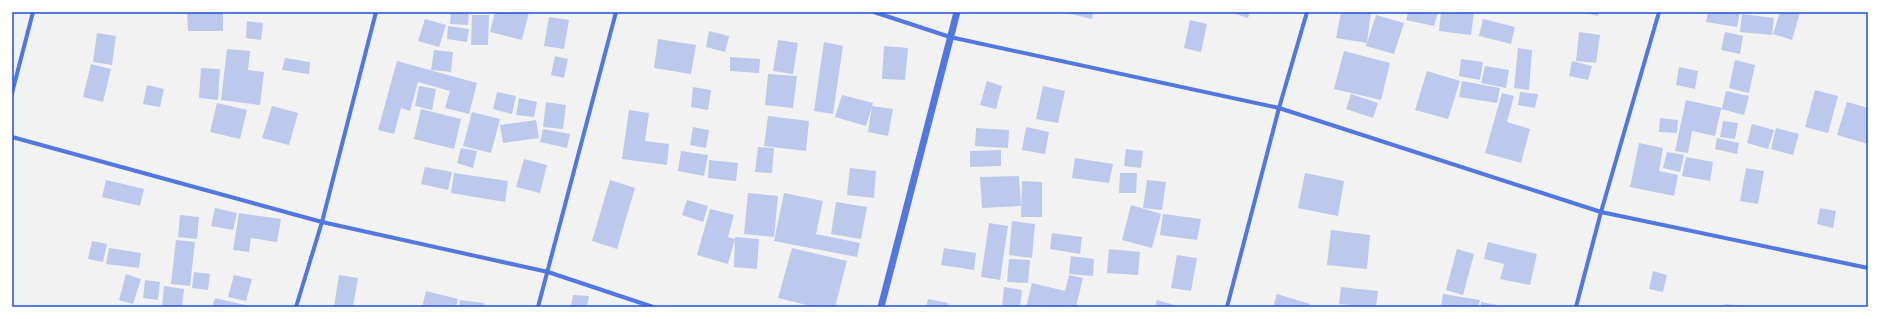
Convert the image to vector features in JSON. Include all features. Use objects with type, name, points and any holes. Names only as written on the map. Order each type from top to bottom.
[{"type":"street","points":[[12,93],[33,12]]},
{"type":"street","points":[[296,307],[322,222],[376,12]]},
{"type":"street","points":[[538,307],[616,12]]},
{"type":"street","points":[[874,12],[950,37],[1279,108],[1601,212],[1868,268]]},
{"type":"street","points":[[880,307],[957,12]]},
{"type":"street","points":[[1227,307],[1279,108],[1307,12]]},
{"type":"street","points":[[1576,307],[1601,212],[1659,12]]},
{"type":"street","points":[[12,137],[322,222],[548,272],[653,307]]},
{"type":"building","points":[[187,12],[223,12],[223,31],[188,31]]},
{"type":"building","points":[[451,12],[469,12],[468,25],[450,24]]},
{"type":"building","points":[[495,12],[529,12],[522,40],[490,32]]},
{"type":"building","points":[[1062,12],[1093,12],[1092,19]]},
{"type":"building","points":[[1230,12],[1250,12],[1248,18]]},
{"type":"building","points":[[1341,12],[1371,12],[1367,43],[1336,38]]},
{"type":"building","points":[[1408,12],[1438,12],[1434,26],[1406,20]]},
{"type":"building","points":[[1441,12],[1474,12],[1471,35],[1439,31]]},
{"type":"building","points":[[1581,12],[1599,12],[1598,16]]},
{"type":"building","points":[[1708,12],[1740,12],[1737,27],[1706,22]]},
{"type":"building","points":[[1780,12],[1800,12],[1792,40],[1773,34]]},
{"type":"building","points":[[1742,14],[1774,18],[1772,35],[1740,32]]},
{"type":"building","points":[[472,15],[489,15],[488,45],[471,45]]},
{"type":"building","points":[[1376,15],[1404,23],[1394,54],[1366,46]]},
{"type":"building","points":[[549,17],[569,20],[564,49],[544,46]]},
{"type":"building","points":[[425,19],[446,25],[439,47],[418,41]]},
{"type":"building","points":[[1483,19],[1515,27],[1511,44],[1479,36]]},
{"type":"building","points":[[1190,20],[1207,24],[1201,52],[1184,48]]},
{"type":"building","points":[[247,21],[263,23],[261,40],[246,38]]},
{"type":"building","points":[[448,26],[469,29],[467,42],[447,39]]},
{"type":"building","points":[[709,31],[729,36],[725,52],[706,47]]},
{"type":"building","points":[[1579,32],[1600,35],[1596,63],[1576,61]]},
{"type":"building","points":[[1725,32],[1743,36],[1740,54],[1721,50]]},
{"type":"building","points":[[97,33],[116,36],[112,65],[93,62]]},
{"type":"building","points":[[658,39],[696,45],[691,74],[654,68]]},
{"type":"building","points":[[778,40],[798,43],[793,74],[773,71]]},
{"type":"building","points":[[824,42],[843,46],[833,114],[814,111]]},
{"type":"building","points":[[884,46],[908,48],[905,80],[882,79]]},
{"type":"building","points":[[1518,48],[1532,50],[1529,90],[1514,88]]},
{"type":"building","points":[[227,49],[250,51],[248,70],[264,72],[260,105],[221,100]]},
{"type":"building","points":[[434,50],[453,52],[451,72],[431,70]]},
{"type":"building","points":[[1344,51],[1390,63],[1381,100],[1334,89]]},
{"type":"building","points":[[555,56],[568,59],[564,78],[551,75]]},
{"type":"building","points":[[730,57],[760,59],[759,73],[730,71]]},
{"type":"building","points":[[285,58],[310,62],[309,74],[282,70]]},
{"type":"building","points":[[1461,59],[1483,62],[1480,80],[1459,76]]},
{"type":"building","points":[[1735,60],[1755,65],[1749,93],[1729,88]]},
{"type":"building","points":[[397,61],[477,83],[469,114],[445,108],[450,91],[418,82],[410,111],[401,108],[394,134],[378,130]]},
{"type":"building","points":[[1572,61],[1592,66],[1588,80],[1569,76]]},
{"type":"building","points":[[91,64],[111,69],[103,102],[83,97]]},
{"type":"building","points":[[1485,66],[1509,70],[1506,88],[1481,83]]},
{"type":"building","points":[[1679,67],[1698,71],[1695,89],[1676,85]]},
{"type":"building","points":[[201,68],[220,69],[218,100],[199,98]]},
{"type":"building","points":[[1427,71],[1460,81],[1448,119],[1415,110]]},
{"type":"building","points":[[768,74],[797,76],[793,108],[765,105]]},
{"type":"building","points":[[987,81],[1002,86],[996,109],[980,105]]},
{"type":"building","points":[[1462,81],[1500,88],[1497,103],[1459,97]]},
{"type":"building","points":[[147,85],[164,89],[160,107],[143,104]]},
{"type":"building","points":[[419,86],[436,89],[432,110],[415,106]]},
{"type":"building","points":[[1043,86],[1065,91],[1058,123],[1036,119]]},
{"type":"building","points":[[693,87],[711,90],[708,110],[691,107]]},
{"type":"building","points":[[1815,90],[1838,96],[1828,133],[1805,127]]},
{"type":"building","points":[[1726,91],[1749,96],[1744,115],[1721,109],[1715,136],[1692,131],[1688,153],[1675,151],[1686,100],[1722,108]]},
{"type":"building","points":[[497,92],[516,96],[512,114],[493,109]]},
{"type":"building","points":[[1520,92],[1538,94],[1535,108],[1518,105]]},
{"type":"building","points":[[1502,93],[1514,96],[1507,122],[1530,129],[1521,163],[1485,153]]},
{"type":"building","points":[[1351,94],[1378,103],[1373,118],[1346,109]]},
{"type":"building","points":[[842,95],[873,103],[866,126],[835,117]]},
{"type":"building","points":[[519,98],[537,102],[534,117],[516,115]]},
{"type":"building","points":[[546,102],[566,105],[563,129],[543,127]]},
{"type":"building","points":[[1847,102],[1868,108],[1868,144],[1837,135]]},
{"type":"building","points":[[217,103],[247,110],[240,139],[210,132]]},
{"type":"building","points":[[272,106],[298,113],[289,145],[262,138]]},
{"type":"building","points":[[872,106],[893,109],[888,136],[868,132]]},
{"type":"building","points":[[421,109],[461,119],[454,149],[414,139]]},
{"type":"building","points":[[629,110],[649,113],[645,141],[669,144],[667,165],[622,159]]},
{"type":"building","points":[[472,112],[500,119],[491,153],[463,146]]},
{"type":"building","points":[[768,116],[809,121],[806,151],[764,146]]},
{"type":"building","points":[[1660,118],[1678,120],[1677,133],[1659,132]]},
{"type":"building","points":[[536,120],[539,138],[503,143],[500,125]]},
{"type":"building","points":[[1723,121],[1738,123],[1735,139],[1720,137]]},
{"type":"building","points":[[1752,124],[1774,130],[1768,149],[1747,143]]},
{"type":"building","points":[[693,127],[709,130],[706,148],[690,145]]},
{"type":"building","points":[[1026,127],[1049,132],[1045,154],[1022,150]]},
{"type":"building","points":[[976,128],[1009,130],[1008,148],[975,146]]},
{"type":"building","points":[[1776,128],[1799,134],[1793,155],[1771,149]]},
{"type":"building","points":[[543,129],[570,134],[567,148],[540,142]]},
{"type":"building","points":[[1717,138],[1739,143],[1737,154],[1715,149]]},
{"type":"building","points":[[1639,143],[1663,148],[1659,171],[1678,175],[1674,196],[1630,187]]},
{"type":"building","points":[[758,147],[774,148],[772,173],[755,172]]},
{"type":"building","points":[[461,148],[477,151],[473,168],[457,163]]},
{"type":"building","points":[[1126,149],[1143,151],[1141,168],[1124,166]]},
{"type":"building","points":[[1001,150],[1001,166],[970,167],[970,151]]},
{"type":"building","points":[[681,151],[708,155],[704,176],[678,171]]},
{"type":"building","points":[[1667,152],[1684,155],[1680,172],[1663,168]]},
{"type":"building","points":[[1686,157],[1713,162],[1710,181],[1682,176]]},
{"type":"building","points":[[1075,158],[1113,164],[1109,183],[1072,178]]},
{"type":"building","points":[[524,159],[547,165],[540,193],[516,187]]},
{"type":"building","points":[[709,160],[738,163],[736,181],[708,178]]},
{"type":"building","points":[[425,167],[452,172],[448,190],[421,184]]},
{"type":"building","points":[[850,168],[876,171],[874,198],[847,195]]},
{"type":"building","points":[[1746,168],[1764,171],[1758,204],[1740,201]]},
{"type":"building","points":[[454,173],[508,181],[505,202],[451,193]]},
{"type":"building","points":[[1120,173],[1137,173],[1136,193],[1119,193]]},
{"type":"building","points":[[1305,173],[1344,181],[1338,216],[1298,208]]},
{"type":"building","points":[[1019,176],[1021,206],[982,208],[980,177]]},
{"type":"building","points":[[106,180],[144,189],[140,206],[102,197]]},
{"type":"building","points":[[610,180],[635,188],[617,249],[592,241]]},
{"type":"building","points":[[1147,180],[1166,182],[1162,210],[1143,208]]},
{"type":"building","points":[[1022,181],[1042,182],[1042,217],[1021,217]]},
{"type":"building","points":[[748,193],[778,196],[774,237],[744,234]]},
{"type":"building","points":[[784,193],[823,201],[816,234],[860,243],[857,257],[774,241]]},
{"type":"building","points":[[687,200],[708,206],[703,222],[682,215]]},
{"type":"building","points":[[836,202],[867,207],[861,239],[831,234]]},
{"type":"building","points":[[1131,205],[1161,214],[1152,248],[1122,240]]},
{"type":"building","points":[[215,208],[237,213],[233,230],[211,226]]},
{"type":"building","points":[[1820,208],[1836,211],[1833,228],[1817,224]]},
{"type":"building","points":[[710,209],[734,215],[728,237],[735,239],[728,264],[697,255]]},
{"type":"building","points":[[239,213],[281,219],[277,242],[251,238],[249,252],[233,250]]},
{"type":"building","points":[[1163,214],[1201,219],[1197,240],[1160,235]]},
{"type":"building","points":[[180,215],[199,217],[197,239],[178,237]]},
{"type":"building","points":[[1012,221],[1035,224],[1032,258],[1009,255]]},
{"type":"building","points":[[989,223],[1008,226],[1000,280],[981,277]]},
{"type":"building","points":[[1331,230],[1370,235],[1367,269],[1327,265]]},
{"type":"building","points":[[1052,233],[1082,237],[1080,254],[1050,249]]},
{"type":"building","points":[[735,237],[759,239],[757,269],[734,267]]},
{"type":"building","points":[[176,240],[195,242],[190,286],[171,284]]},
{"type":"building","points":[[92,241],[107,244],[103,262],[88,259]]},
{"type":"building","points":[[1488,242],[1537,254],[1530,285],[1500,279],[1504,264],[1484,259]]},
{"type":"building","points":[[109,248],[141,253],[139,268],[106,264]]},
{"type":"building","points":[[792,248],[847,261],[835,307],[815,307],[778,298]]},
{"type":"building","points":[[944,248],[976,253],[974,270],[941,265]]},
{"type":"building","points":[[1109,249],[1140,252],[1138,275],[1107,273]]},
{"type":"building","points":[[1457,249],[1474,254],[1463,295],[1446,290]]},
{"type":"building","points":[[1177,255],[1197,258],[1191,291],[1171,288]]},
{"type":"building","points":[[1071,256],[1094,259],[1093,276],[1069,274]]},
{"type":"building","points":[[1009,259],[1030,260],[1028,283],[1007,282]]},
{"type":"building","points":[[1653,271],[1667,275],[1663,292],[1649,289]]},
{"type":"building","points":[[194,272],[210,274],[208,290],[192,288]]},
{"type":"building","points":[[126,274],[141,279],[133,304],[119,300]]},
{"type":"building","points":[[234,275],[252,279],[246,301],[228,297]]},
{"type":"building","points":[[339,275],[358,278],[353,307],[334,307]]},
{"type":"building","points":[[1069,275],[1083,278],[1076,307],[1026,307],[1032,283],[1065,291]]},
{"type":"building","points":[[145,280],[160,282],[158,300],[143,298]]},
{"type":"building","points":[[164,286],[184,289],[182,307],[162,307]]},
{"type":"building","points":[[1004,287],[1022,290],[1020,307],[1002,307]]},
{"type":"building","points":[[1341,287],[1378,291],[1376,307],[1339,304]]},
{"type":"building","points":[[426,291],[458,299],[456,307],[422,307]]},
{"type":"building","points":[[1277,294],[1310,304],[1309,307],[1273,307]]},
{"type":"building","points":[[1443,294],[1480,300],[1478,307],[1441,307]]},
{"type":"building","points":[[573,295],[589,296],[587,307],[571,307]]},
{"type":"building","points":[[215,298],[249,306],[249,307],[212,307]]},
{"type":"building","points":[[928,299],[948,303],[947,307],[926,307]]},
{"type":"building","points":[[460,300],[484,303],[483,307],[459,307]]},
{"type":"building","points":[[1157,300],[1181,307],[1155,307]]},
{"type":"building","points":[[1481,302],[1497,305],[1497,307],[1481,307]]},
{"type":"building","points":[[1725,304],[1744,306],[1744,307],[1724,307]]}]
